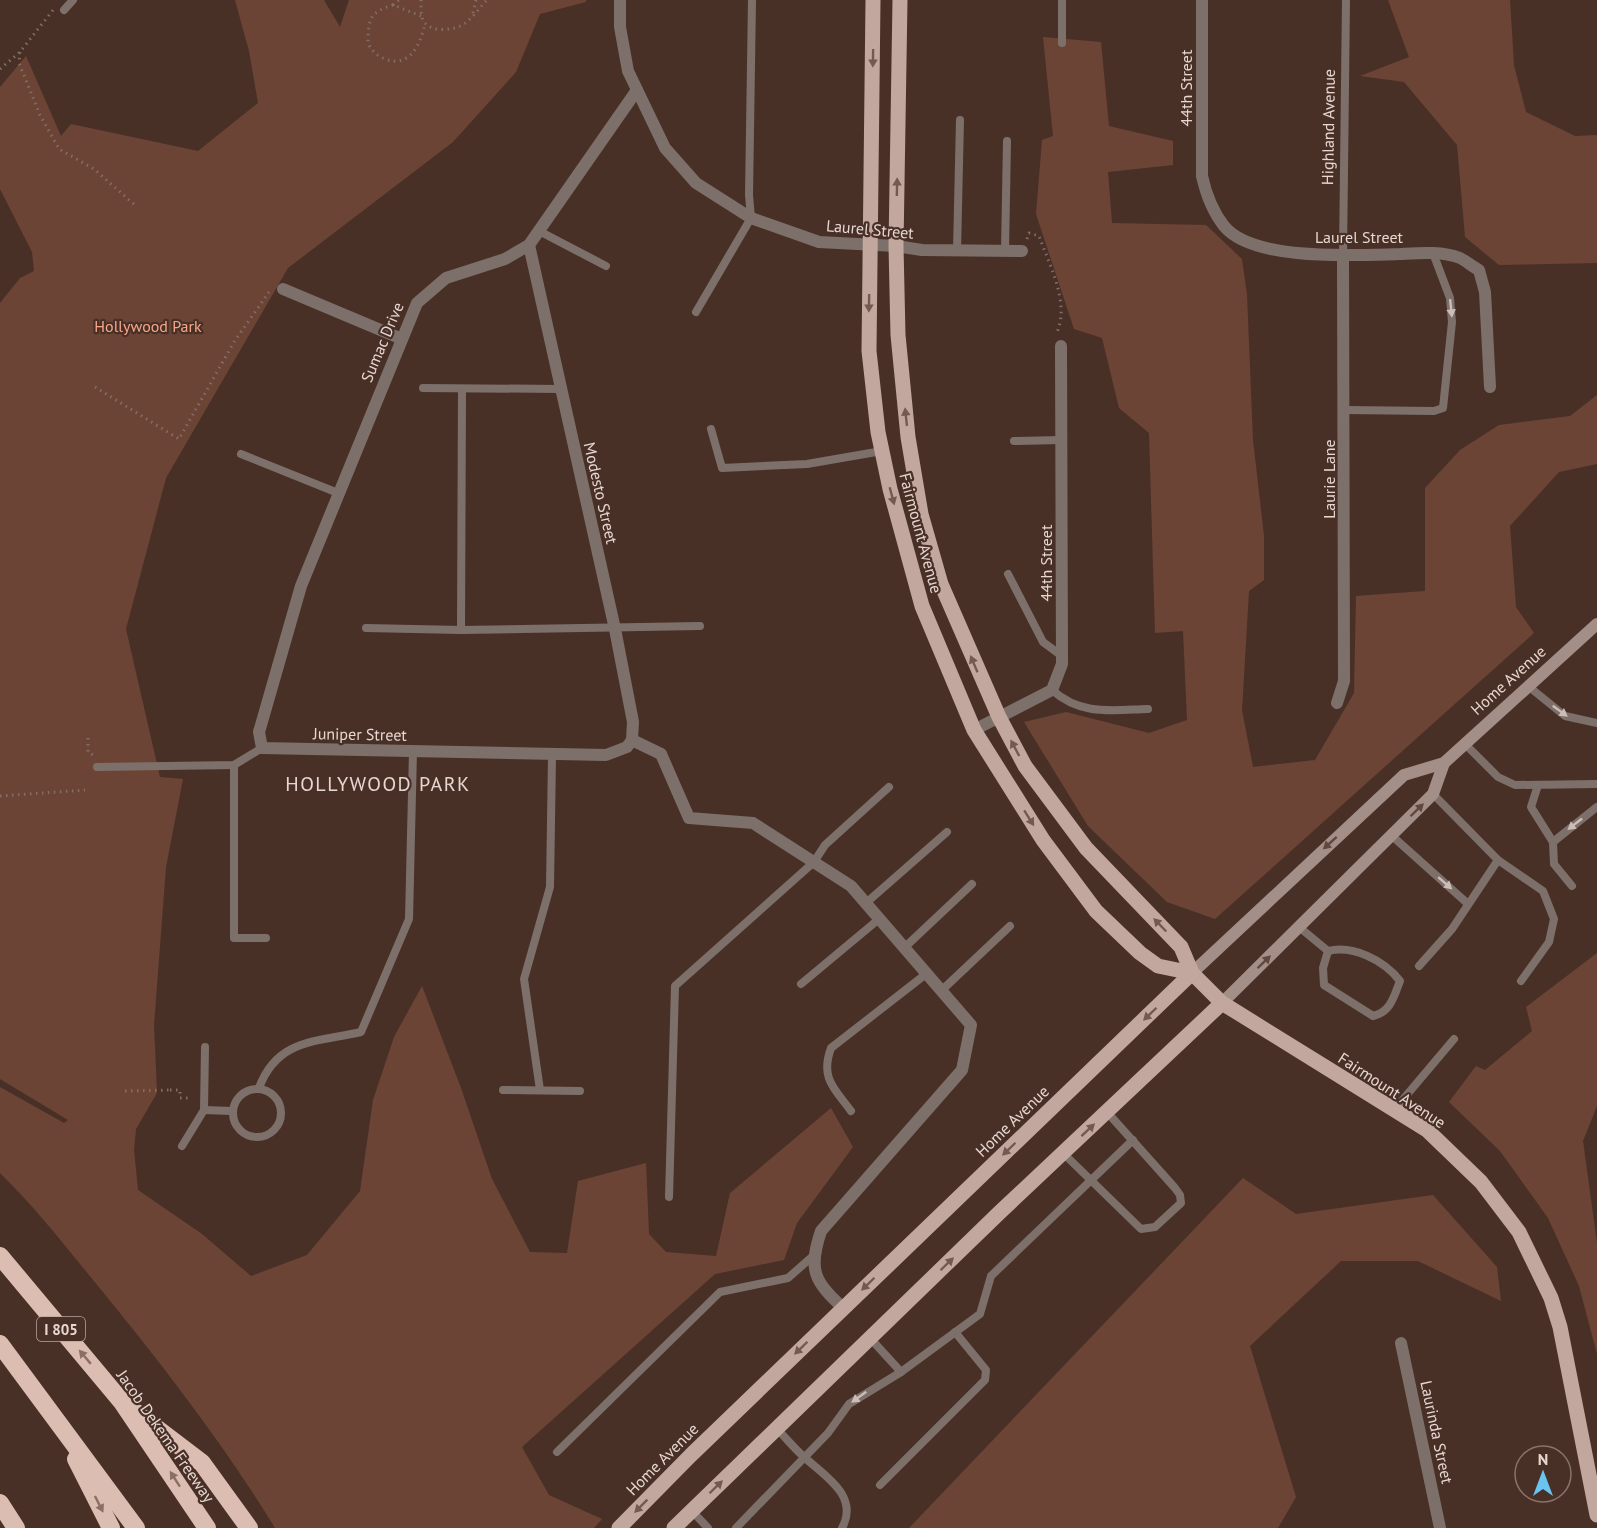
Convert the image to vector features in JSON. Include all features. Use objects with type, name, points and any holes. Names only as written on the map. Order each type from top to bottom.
[{"type":"highway","name":"Jacob Dekema Freeway","points":[[0,1256],[122,1402],[207,1528]]},
{"type":"highway","points":[[0,1344],[136,1528]]},
{"type":"highway","points":[[122,1402],[202,1463],[249,1528]]},
{"type":"highway","points":[[53,1414],[111,1528]]},
{"type":"highway","points":[[0,1503],[16,1528]]},
{"type":"main road","name":"Fairmount Avenue","points":[[873,0],[869,351],[882,451],[921,606],[957,697],[974,730],[1043,840],[1096,911],[1158,966],[1192,974]]},
{"type":"main road","name":"Fairmount Avenue","points":[[900,0],[896,246],[898,335],[908,437],[921,514],[941,584],[999,717],[1025,766],[1086,848],[1181,947],[1192,974],[1222,1003],[1427,1130],[1481,1182],[1519,1232],[1551,1298],[1568,1356],[1597,1515]]},
{"type":"main road","name":"Home Avenue","points":[[619,1528],[843,1308],[1404,775],[1444,763],[1597,624]]},
{"type":"main road","name":"Home Avenue","points":[[674,1528],[1222,1003],[1433,794],[1444,763]]},
{"type":"street","points":[[620,0],[620,27],[628,71],[637,90]]},
{"type":"street","name":"44th Street","points":[[1202,0],[1202,176]]},
{"type":"street","name":"Laurel Street","points":[[637,90],[665,148],[696,183],[751,218],[819,242],[896,246],[922,250],[1022,251]]},
{"type":"street","name":"Sumac Drive","points":[[262,748],[259,732],[301,586],[417,303],[446,278],[505,259],[529,245],[637,90]]},
{"type":"street","name":"Laurel Street","points":[[1202,176],[1206,194],[1225,227],[1243,241],[1287,253],[1343,255],[1433,253],[1459,258],[1479,270],[1485,292],[1490,387]]},
{"type":"street","name":"Modesto Street","points":[[529,245],[615,629],[633,722],[629,743]]},
{"type":"street","name":"Laurie Lane","points":[[1336,703],[1344,681],[1343,255]]},
{"type":"street","points":[[283,289],[402,339]]},
{"type":"street","name":"44th Street","points":[[1052,690],[1062,664],[1061,346]]},
{"type":"street","points":[[974,730],[1052,690]]},
{"type":"street","points":[[629,743],[662,754],[689,818],[753,823],[850,886],[971,1025],[962,1070],[821,1231],[813,1256],[820,1286],[843,1308]]},
{"type":"street","name":"Juniper Street","points":[[262,748],[552,756],[606,755],[629,743]]},
{"type":"street","name":"Laurinda Street","points":[[1401,1343],[1440,1528]]},
{"type":"lane","points":[[64,10],[73,0]]},
{"type":"lane","points":[[696,312],[751,218],[749,195],[752,0]]},
{"type":"lane","points":[[1062,0],[1062,42]]},
{"type":"lane","name":"Highland Avenue","points":[[1343,255],[1346,0]]},
{"type":"lane","points":[[957,250],[960,120]]},
{"type":"lane","points":[[1005,251],[1007,141]]},
{"type":"lane","points":[[539,231],[606,266]]},
{"type":"lane","points":[[1345,410],[1434,411],[1443,408],[1452,322],[1450,298],[1433,253]]},
{"type":"lane","points":[[423,388],[561,389]]},
{"type":"lane","points":[[461,630],[462,389]]},
{"type":"lane","points":[[711,429],[722,468],[807,464],[882,451]]},
{"type":"lane","points":[[1014,441],[1062,440]]},
{"type":"lane","points":[[241,454],[338,493]]},
{"type":"lane","points":[[1008,574],[1043,642],[1062,656]]},
{"type":"lane","points":[[366,628],[461,630],[700,626]]},
{"type":"lane","points":[[1528,686],[1565,716],[1597,723]]},
{"type":"lane","points":[[1052,690],[1066,702],[1092,710],[1148,709]]},
{"type":"lane","points":[[1465,744],[1505,782],[1538,785],[1597,784]]},
{"type":"lane","points":[[97,766],[234,765],[262,748]]},
{"type":"lane","points":[[259,1088],[266,1070],[278,1056],[294,1047],[360,1032],[409,919],[413,752]]},
{"type":"lane","points":[[540,1090],[524,980],[550,887],[552,756]]},
{"type":"lane","points":[[234,765],[234,938],[266,938]]},
{"type":"lane","points":[[1538,785],[1531,807],[1553,842],[1554,864],[1572,886]]},
{"type":"lane","points":[[669,1197],[675,986],[814,862],[825,845],[889,787]]},
{"type":"lane","points":[[1433,794],[1498,860],[1543,891],[1554,919],[1549,942],[1521,981]]},
{"type":"lane","points":[[1553,842],[1597,807]]},
{"type":"lane","points":[[866,903],[946,832]]},
{"type":"lane","points":[[1391,835],[1467,903]]},
{"type":"lane","points":[[1419,966],[1452,929],[1467,903],[1498,860]]},
{"type":"lane","points":[[904,948],[972,884]]},
{"type":"lane","points":[[801,984],[879,919]]},
{"type":"lane","points":[[941,991],[1010,926]]},
{"type":"lane","points":[[1299,927],[1328,951]]},
{"type":"lane","points":[[1343,947],[1371,958],[1392,970],[1400,981],[1392,1004],[1382,1014],[1373,1016],[1323,986],[1323,968],[1328,951],[1343,947]]},
{"type":"lane","points":[[851,1111],[828,1081],[826,1063],[831,1048],[926,974]]},
{"type":"lane","points":[[1395,1110],[1454,1039]]},
{"type":"lane","points":[[182,1146],[204,1110],[205,1047]]},
{"type":"lane","points":[[259,1088],[274,1095],[282,1110],[277,1127],[271,1133],[263,1136],[248,1136],[236,1125],[232,1111],[238,1096],[259,1088]]},
{"type":"lane","points":[[503,1090],[580,1091]]},
{"type":"lane","points":[[204,1110],[232,1111]]},
{"type":"lane","points":[[1063,1153],[1141,1228],[1155,1227],[1181,1203],[1175,1188],[1107,1112]]},
{"type":"lane","points":[[736,1528],[828,1433],[849,1404],[901,1372],[980,1314],[991,1276],[1132,1140]]},
{"type":"lane","points":[[557,1452],[720,1292],[789,1278],[813,1256]]},
{"type":"lane","points":[[880,1485],[985,1380],[987,1370],[956,1332]]},
{"type":"lane","points":[[870,1338],[901,1372]]},
{"type":"lane","points":[[777,1429],[804,1457],[834,1480],[845,1502],[848,1515],[842,1528]]},
{"type":"lane","points":[[692,1511],[708,1528]]},
{"type":"path","points":[[399,0],[393,5],[379,9],[368,25],[368,42],[380,57],[394,62],[407,59],[417,48],[425,24]]},
{"type":"path","points":[[421,0],[421,16],[425,24],[434,28],[459,27],[487,0]]},
{"type":"path","points":[[472,15],[476,0]]},
{"type":"path","points":[[393,5],[421,16]]},
{"type":"path","points":[[0,69],[20,52],[53,10],[64,10]]},
{"type":"path","points":[[20,52],[19,63],[40,114],[59,149],[94,169],[136,206]]},
{"type":"path","points":[[1022,251],[1029,233],[1039,236],[1056,282],[1062,322],[1055,337],[1061,346]]},
{"type":"path","points":[[95,387],[179,439],[234,342],[273,285],[283,289]]},
{"type":"path","points":[[88,738],[88,752],[94,755]]},
{"type":"path","points":[[0,796],[85,790]]},
{"type":"path","points":[[126,1091],[180,1090],[180,1098],[194,1098]]},
{"type":"green space","name":"Hollywood Park","points":[[235,0],[324,0],[340,27],[349,0],[586,0],[586,2],[540,14],[516,72],[453,142],[288,268],[166,478],[126,629],[160,777],[183,779],[166,867],[154,1025],[157,1093],[136,1129],[134,1150],[138,1190],[202,1234],[251,1276],[307,1255],[360,1191],[373,1100],[394,1037],[422,986],[461,1088],[492,1179],[530,1252],[567,1253],[578,1181],[646,1163],[649,1234],[666,1252],[716,1256],[730,1193],[831,1108],[853,1147],[797,1223],[784,1260],[715,1274],[522,1447],[549,1495],[602,1519],[594,1528],[275,1528],[213,1434],[168,1374],[50,1228],[0,1173],[0,1087],[64,1123],[68,1120],[0,1079],[0,303],[20,278],[34,271],[32,252],[0,189],[0,87],[26,56],[61,136],[71,124],[198,151],[258,103],[249,51]]},
{"type":"green space","points":[[1388,0],[1510,0],[1514,65],[1526,112],[1575,136],[1597,135],[1597,263],[1499,265],[1465,237],[1457,145],[1404,82],[1360,76],[1409,57]]},
{"type":"green space","points":[[1043,37],[1101,42],[1109,126],[1173,141],[1173,165],[1108,172],[1112,223],[1206,225],[1242,259],[1247,295],[1253,440],[1264,536],[1264,580],[1249,591],[1242,710],[1253,767],[1315,760],[1354,693],[1356,596],[1425,591],[1425,488],[1460,450],[1499,425],[1570,416],[1597,395],[1597,464],[1559,472],[1510,526],[1516,607],[1534,633],[1215,919],[1167,902],[1088,826],[1024,722],[1066,712],[1149,733],[1187,720],[1183,631],[1155,633],[1149,433],[1119,408],[1102,338],[1074,329],[1036,214],[1042,140],[1053,136]]},
{"type":"green space","points":[[1597,953],[1597,1106],[1583,1141],[1597,1243],[1597,1354],[1579,1286],[1548,1218],[1500,1151],[1449,1102],[1476,1066],[1485,1070],[1532,1031],[1526,1007]]},
{"type":"green space","points":[[1243,1178],[1296,1214],[1433,1195],[1497,1267],[1501,1301],[1418,1261],[1341,1261],[1250,1346],[1296,1497],[1278,1528],[909,1528]]},
{"type":"district","name":"HOLLYWOOD PARK","points":[[378,784]]}]
